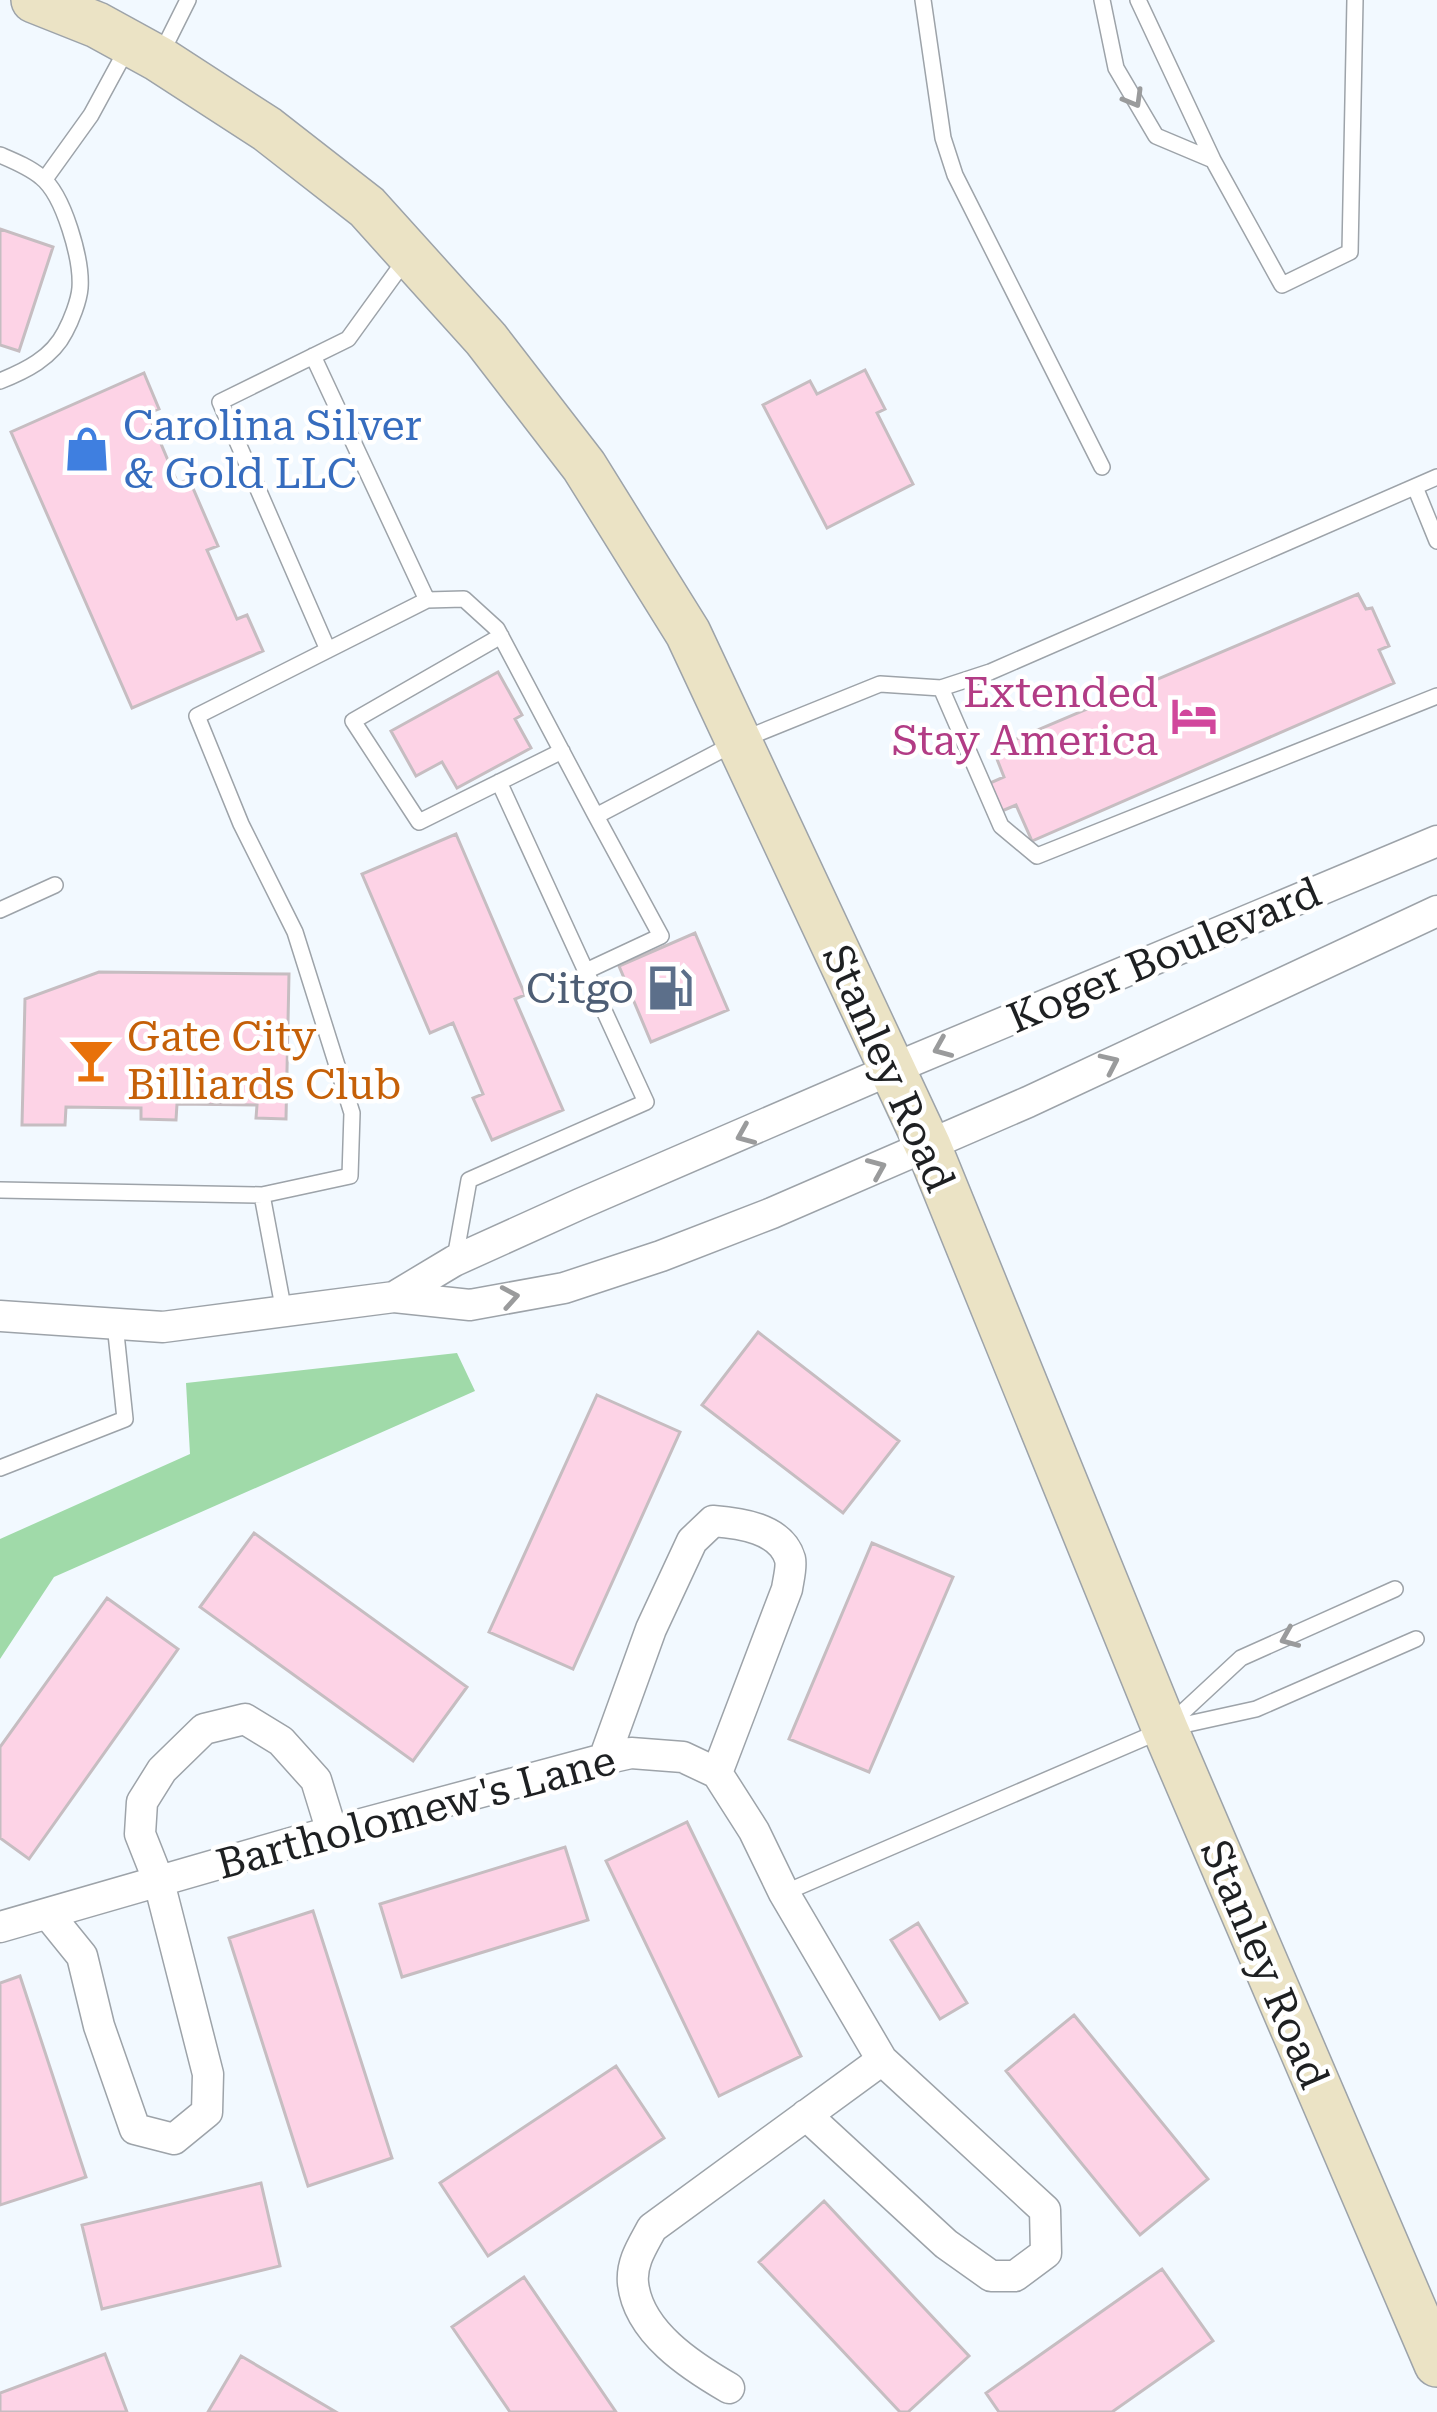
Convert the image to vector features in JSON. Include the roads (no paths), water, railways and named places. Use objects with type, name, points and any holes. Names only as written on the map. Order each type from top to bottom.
[{"type":"street","name":"Stanley Road","points":[[34,0],[122,35],[266,129],[367,207],[486,339],[584,466],[688,633],[928,1146],[1165,1729],[1424,2295],[1437,2364]]},
{"type":"street","name":"Koger Boulevard","points":[[394,1297],[454,1261],[890,1070],[1437,841]]},
{"type":"street","name":"Koger Boulevard","points":[[394,1297],[470,1305],[564,1288],[661,1256],[928,1146],[1437,911]]},
{"type":"street","points":[[0,1316],[163,1327],[394,1297]]},
{"type":"street","points":[[604,1759],[651,1629],[692,1541],[713,1521],[739,1523],[773,1535],[790,1559],[787,1589],[717,1773],[881,2060],[1045,2210],[1046,2253],[1016,2276],[991,2276],[946,2244],[806,2115]]},
{"type":"street","points":[[48,1914],[82,1956],[99,2026],[135,2129],[174,2139],[207,2112],[208,2074],[159,1882],[140,1834],[142,1802],[162,1770],[204,1729],[245,1719],[280,1741],[316,1780],[332,1832]]},
{"type":"street","name":"Bartholomew's Lane","points":[[0,1927],[604,1759],[632,1753],[683,1757],[717,1773]]},
{"type":"street","points":[[729,2388],[697,2370],[666,2343],[643,2312],[633,2282],[637,2255],[652,2228],[881,2060]]},
{"type":"lane","points":[[45,179],[92,115],[122,35],[188,0]]},
{"type":"lane","points":[[923,0],[943,138],[955,175],[1102,466]]},
{"type":"lane","points":[[1102,0],[1116,68],[1156,136],[1213,160]]},
{"type":"lane","points":[[1138,0],[1213,160],[1282,284],[1350,252],[1355,0]]},
{"type":"lane","points":[[0,155],[45,179],[75,243],[80,290],[64,336],[33,367],[0,381]]},
{"type":"lane","points":[[328,650],[220,402],[348,339],[409,254]]},
{"type":"lane","points":[[313,356],[427,600]]},
{"type":"lane","points":[[596,816],[739,741],[880,684],[941,688],[990,672],[1437,477]]},
{"type":"lane","points":[[1414,487],[1437,542]]},
{"type":"lane","points":[[0,1190],[262,1196],[350,1176],[352,1113],[295,932],[241,824],[196,716],[427,600],[464,599],[497,629],[661,936],[586,970]]},
{"type":"lane","points":[[501,636],[353,721],[419,822],[562,751]]},
{"type":"lane","points":[[941,688],[1001,826],[1037,856],[1437,696]]},
{"type":"lane","points":[[454,1261],[470,1180],[646,1102],[499,782]]},
{"type":"lane","points":[[0,910],[55,885]]},
{"type":"lane","points":[[262,1196],[284,1312]]},
{"type":"lane","points":[[0,1468],[125,1419],[115,1324]]},
{"type":"lane","points":[[1165,1729],[1241,1658],[1396,1589]]},
{"type":"lane","points":[[784,1893],[1165,1729],[1256,1709],[1416,1640]]},
{"type":"place","name":"Carolina Silver & Gold LLC","points":[[87,449]]},
{"type":"place","name":"Extended Stay America","points":[[1194,716]]},
{"type":"place","name":"Citgo","points":[[670,988]]},
{"type":"place","name":"Gate City Billiards Club","points":[[91,1060]]}]
